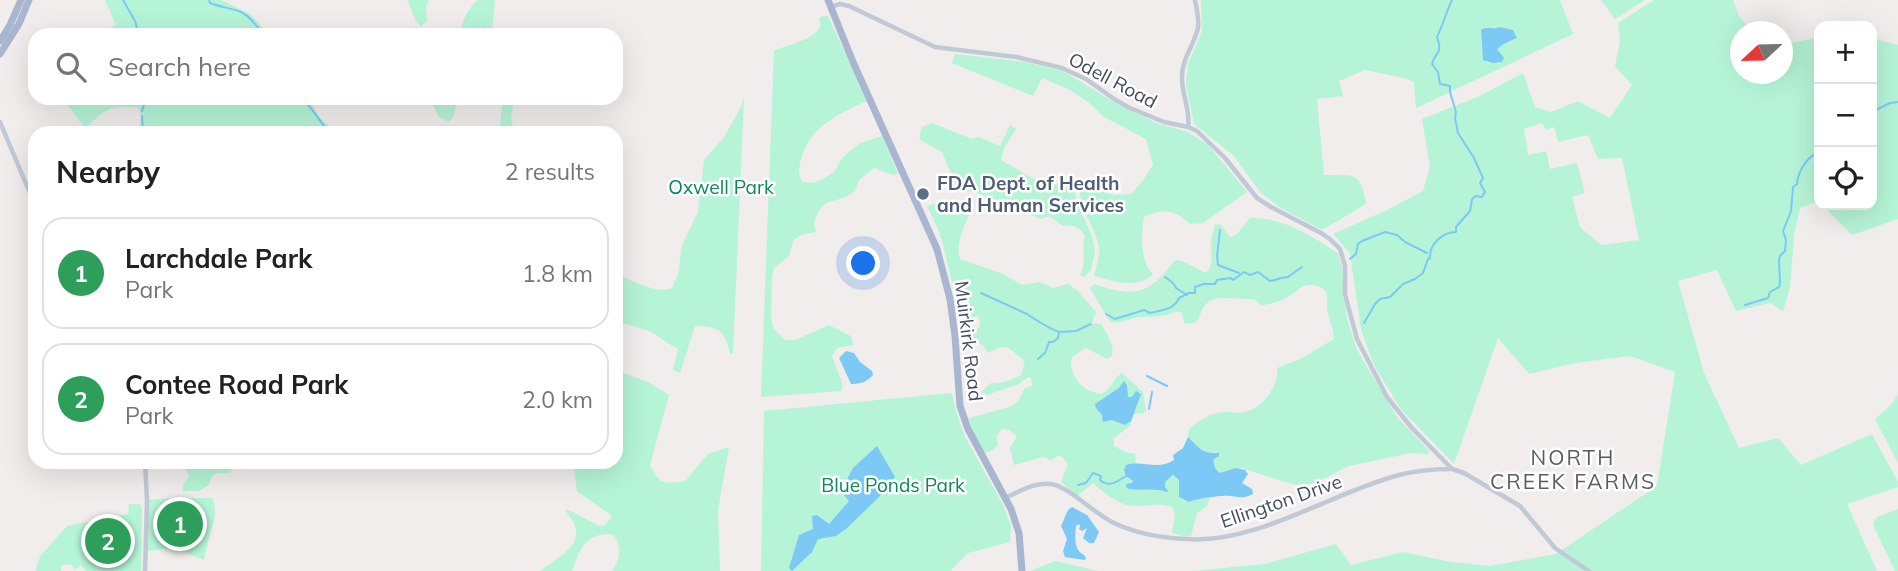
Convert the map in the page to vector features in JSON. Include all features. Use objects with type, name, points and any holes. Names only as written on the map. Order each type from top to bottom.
[{"type":"main road","points":[[0,41],[21,0]]},
{"type":"main road","points":[[0,54],[19,24],[29,0]]},
{"type":"main road","name":"Muirkirk Road","points":[[829,4],[937,249],[950,299],[963,416],[1006,498],[1017,527],[1023,571]]},
{"type":"street","points":[[1195,0],[1198,29],[1182,71],[1183,95],[1189,119],[1196,130]]},
{"type":"street","name":"Odell Road","points":[[829,4],[849,6],[935,47],[1050,63],[1072,71],[1130,108],[1164,122],[1196,130],[1226,158],[1257,198],[1321,233],[1338,246],[1344,262],[1343,287],[1346,303],[1357,339],[1383,389],[1401,416],[1452,469],[1472,477],[1520,506],[1555,548],[1589,571]]},
{"type":"street","points":[[1188,127],[1189,119]]},
{"type":"street","points":[[0,122],[28,188]]},
{"type":"street","points":[[145,469],[145,571]]},
{"type":"street","name":"Ellington Drive","points":[[1006,498],[1031,487],[1052,484],[1117,525],[1179,539],[1208,540],[1276,522],[1396,475],[1452,469]]},
{"type":"green space","points":[[105,0],[221,0],[250,14],[263,28],[110,28],[116,25]]},
{"type":"green space","points":[[407,0],[429,0],[426,6],[427,21],[421,26],[416,21]]},
{"type":"green space","points":[[478,0],[495,0],[492,28],[461,28]]},
{"type":"green space","points":[[1201,0],[1560,0],[1573,34],[1416,108],[1414,82],[1408,79],[1365,70],[1339,81],[1343,96],[1317,99],[1324,175],[1353,177],[1361,184],[1366,202],[1322,230],[1281,208],[1260,192],[1234,156],[1194,124],[1186,85],[1188,64],[1202,31]],"holes":[[[1499,27],[1513,30],[1515,40],[1497,49],[1502,62],[1487,62],[1482,49],[1481,30]]]},
{"type":"green space","points":[[1601,0],[1645,0],[1615,19]]},
{"type":"green space","points":[[1654,0],[1733,0],[1743,21],[1730,21],[1730,84],[1793,84],[1793,43],[1814,38],[1814,202],[1800,208],[1794,235],[1790,288],[1783,311],[1770,303],[1736,311],[1717,270],[1678,281],[1704,373],[1739,448],[1778,438],[1801,465],[1872,434],[1898,482],[1898,487],[1847,504],[1877,571],[1192,571],[1265,564],[1336,544],[1351,565],[1403,552],[1451,562],[1490,566],[1556,554],[1657,486],[1675,372],[1630,356],[1575,363],[1529,374],[1498,338],[1454,464],[1400,408],[1374,365],[1361,330],[1350,253],[1333,234],[1423,191],[1430,167],[1422,119],[1480,96],[1523,73],[1535,107],[1551,112],[1578,101],[1610,118],[1632,85],[1615,66],[1620,40],[1618,23]],"holes":[[[1542,123],[1546,130],[1554,127],[1558,142],[1588,135],[1598,159],[1622,158],[1639,240],[1601,245],[1580,227],[1572,197],[1585,193],[1577,163],[1550,169],[1546,151],[1528,155],[1524,129]]]},
{"type":"green space","points":[[828,16],[867,101],[837,116],[812,136],[800,163],[801,179],[803,182],[812,183],[821,180],[834,172],[843,157],[860,143],[882,136],[898,173],[893,175],[874,168],[859,180],[855,191],[846,197],[826,203],[819,210],[814,223],[815,232],[801,235],[793,241],[789,256],[774,268],[771,318],[774,329],[785,340],[795,340],[829,325],[851,336],[853,345],[837,348],[832,356],[843,385],[841,391],[761,397],[774,50],[815,33],[820,27],[819,18]]},
{"type":"green space","points":[[1877,39],[1898,45],[1898,219],[1852,235],[1827,210],[1877,210]]},
{"type":"green space","points":[[955,54],[1025,62],[1063,71],[1112,101],[1159,124],[1188,132],[1208,145],[1247,192],[1203,223],[1190,224],[1168,212],[1157,212],[1144,217],[1144,255],[1153,274],[1147,279],[1125,283],[1094,276],[1099,248],[1081,200],[1081,185],[1114,195],[1132,194],[1153,165],[1146,139],[1104,117],[1070,90],[1042,78],[1033,96],[952,63]]},
{"type":"green space","name":"Oxwell Park","points":[[744,97],[733,353],[730,354],[726,340],[719,331],[695,326],[680,373],[673,370],[678,349],[649,331],[623,323],[623,276],[659,290],[672,288],[678,275],[682,245],[698,212],[704,160],[724,137]]},
{"type":"green space","points":[[67,105],[312,105],[329,126],[139,126],[139,108],[121,107],[109,109],[87,126],[83,126]]},
{"type":"green space","points":[[433,105],[456,105],[454,116],[449,122],[439,117]]},
{"type":"green space","points":[[502,105],[513,105],[512,126],[500,126]]},
{"type":"green space","points":[[932,123],[972,139],[979,137],[1000,146],[1010,125],[1016,129],[1004,148],[1001,160],[1046,186],[1069,182],[1074,184],[1076,201],[1092,236],[1095,251],[1091,270],[1084,277],[1080,275],[1085,236],[1078,228],[1063,226],[1049,216],[1041,219],[974,192],[958,190],[942,152],[919,137],[922,127]]},
{"type":"green space","points":[[938,203],[969,215],[959,242],[960,259],[1001,273],[1022,285],[1040,282],[1053,288],[1068,284],[1078,291],[1096,312],[1097,315],[1094,315],[1091,322],[1101,323],[1111,343],[1112,356],[1107,359],[1086,348],[1071,360],[1075,378],[1088,390],[1100,394],[1122,373],[1143,392],[1146,410],[1144,413],[1134,414],[1130,426],[1114,438],[1114,446],[1135,454],[1136,464],[1129,464],[1133,490],[1168,491],[1165,482],[1173,475],[1179,480],[1180,498],[1189,502],[1210,498],[1207,506],[1197,513],[1191,536],[1172,533],[1175,515],[1173,508],[1127,505],[1113,499],[1093,483],[1077,496],[1061,482],[1068,464],[1062,457],[1051,460],[1043,457],[1014,465],[1010,448],[1017,437],[1010,430],[1002,429],[996,437],[998,445],[985,453],[974,436],[969,418],[1010,407],[1018,401],[1025,388],[1032,386],[1031,378],[987,395],[981,392],[991,383],[1007,381],[1021,375],[1025,361],[1007,347],[988,353],[981,344],[970,341],[971,332],[979,328],[980,320],[978,316],[961,319],[939,231],[927,206]]},
{"type":"green space","points":[[1250,218],[1285,224],[1338,253],[1347,318],[1357,350],[1397,417],[1430,452],[1411,453],[1349,466],[1315,483],[1295,485],[1241,468],[1220,473],[1214,463],[1217,452],[1204,451],[1188,437],[1189,429],[1211,415],[1255,408],[1273,388],[1277,368],[1300,359],[1334,339],[1325,291],[1312,285],[1305,286],[1290,296],[1264,305],[1254,299],[1211,300],[1195,322],[1184,323],[1182,313],[1177,311],[1163,316],[1110,322],[1090,288],[1094,284],[1120,291],[1140,290],[1149,287],[1175,260],[1206,273],[1211,263],[1211,241],[1215,224],[1221,225],[1230,237],[1236,235]]},
{"type":"green space","points":[[623,373],[648,382],[669,395],[650,465],[660,480],[668,483],[685,481],[708,454],[729,447],[718,510],[720,571],[612,571],[617,562],[618,543],[612,534],[603,534],[595,536],[585,544],[572,571],[540,571],[565,552],[575,539],[576,531],[573,521],[565,511],[567,509],[599,526],[605,525],[612,516],[577,491],[574,469],[623,469]]},
{"type":"green space","name":"Blue Ponds Park","points":[[952,393],[965,437],[1002,503],[1011,525],[1010,542],[968,553],[950,571],[761,571],[764,411]]},
{"type":"green space","points":[[1898,394],[1898,463],[1875,419],[1891,405]]},
{"type":"green space","points":[[185,469],[232,469],[230,473],[217,473],[212,476],[209,485],[199,491],[182,491],[189,476]]},
{"type":"green space","points":[[212,498],[214,518],[204,560],[174,548],[146,551],[147,500]]},
{"type":"green space","points":[[129,504],[140,504],[142,508],[141,571],[87,571],[80,565],[74,569],[72,565],[66,564],[61,566],[61,571],[36,571],[41,555],[67,526],[128,514]]},
{"type":"green space","points":[[1898,509],[1898,571],[1895,571],[1873,525],[1877,517]]},
{"type":"green space","points":[[1055,561],[1099,571],[1030,571]]},
{"type":"water","points":[[1499,27],[1513,30],[1517,38],[1497,49],[1504,58],[1502,62],[1483,60],[1481,30]]},
{"type":"water","points":[[846,351],[854,353],[873,375],[863,382],[851,384],[839,358]]},
{"type":"water","points":[[1124,381],[1128,397],[1132,397],[1136,391],[1141,394],[1131,421],[1125,425],[1112,420],[1103,422],[1095,404],[1119,388]]},
{"type":"water","points":[[1188,437],[1205,451],[1219,453],[1214,463],[1220,473],[1236,468],[1245,470],[1248,474],[1242,483],[1252,489],[1253,494],[1189,502],[1179,497],[1179,480],[1173,475],[1165,482],[1169,492],[1127,488],[1126,484],[1133,481],[1126,476],[1126,465],[1168,463],[1174,460],[1173,455],[1183,448]]},
{"type":"water","points":[[877,446],[895,477],[846,529],[836,536],[818,539],[812,552],[792,571],[789,568],[799,535],[813,529],[812,516],[817,515],[829,524],[849,501],[841,491],[853,468]]},
{"type":"water","points":[[1072,507],[1087,515],[1099,532],[1094,543],[1089,543],[1083,538],[1087,528],[1082,531],[1079,524],[1076,526],[1076,543],[1078,550],[1085,556],[1084,560],[1065,557],[1063,551],[1067,539],[1061,526]]},
{"type":"waterway","points":[[123,0],[137,28]]},
{"type":"waterway","points":[[209,0],[210,3],[243,13],[258,28]]},
{"type":"waterway","points":[[1364,323],[1380,299],[1390,297],[1403,284],[1423,273],[1434,244],[1446,234],[1456,232],[1456,227],[1470,211],[1472,199],[1476,196],[1482,197],[1485,192],[1480,183],[1483,178],[1474,158],[1458,133],[1450,86],[1440,84],[1438,72],[1432,64],[1439,50],[1437,37],[1452,0]]},
{"type":"waterway","points":[[1877,110],[1898,102]]},
{"type":"waterway","points":[[142,111],[144,105]]},
{"type":"waterway","points":[[308,105],[324,126]]},
{"type":"waterway","points":[[142,116],[143,126]]},
{"type":"waterway","points":[[1745,305],[1768,298],[1770,292],[1779,287],[1779,260],[1785,251],[1786,240],[1783,231],[1791,211],[1793,187],[1797,184],[1803,166],[1814,155]]},
{"type":"waterway","points":[[1220,230],[1218,265],[1239,273]]},
{"type":"waterway","points":[[1350,259],[1356,254],[1358,244],[1385,232],[1397,235],[1427,253]]},
{"type":"waterway","points":[[1106,314],[1115,319],[1144,310],[1150,313],[1163,310],[1174,305],[1179,298],[1195,293],[1195,287],[1204,284],[1215,284],[1217,280],[1231,278],[1233,280],[1244,272],[1250,275],[1258,272],[1270,281],[1288,277],[1302,267]]},
{"type":"waterway","points":[[1165,277],[1187,295]]},
{"type":"waterway","points":[[981,293],[1059,332]]},
{"type":"waterway","points":[[1038,359],[1045,353],[1049,342],[1058,338],[1059,332],[1076,331],[1091,324]]},
{"type":"waterway","points":[[1147,376],[1167,386]]},
{"type":"waterway","points":[[1149,409],[1152,392]]},
{"type":"waterway","points":[[1078,485],[1086,483],[1093,473],[1101,476],[1100,480],[1107,484],[1126,476]]},
{"type":"place","name":"FDA Dept. of Health and Human Services","points":[[923,194]]},
{"type":"place","name":"Larchdale Park","points":[[180,524]]},
{"type":"place","name":"Contee Road Park","points":[[108,541]]},
{"type":"district","name":"NORTH CREEK FARMS","points":[[1573,469]]}]
